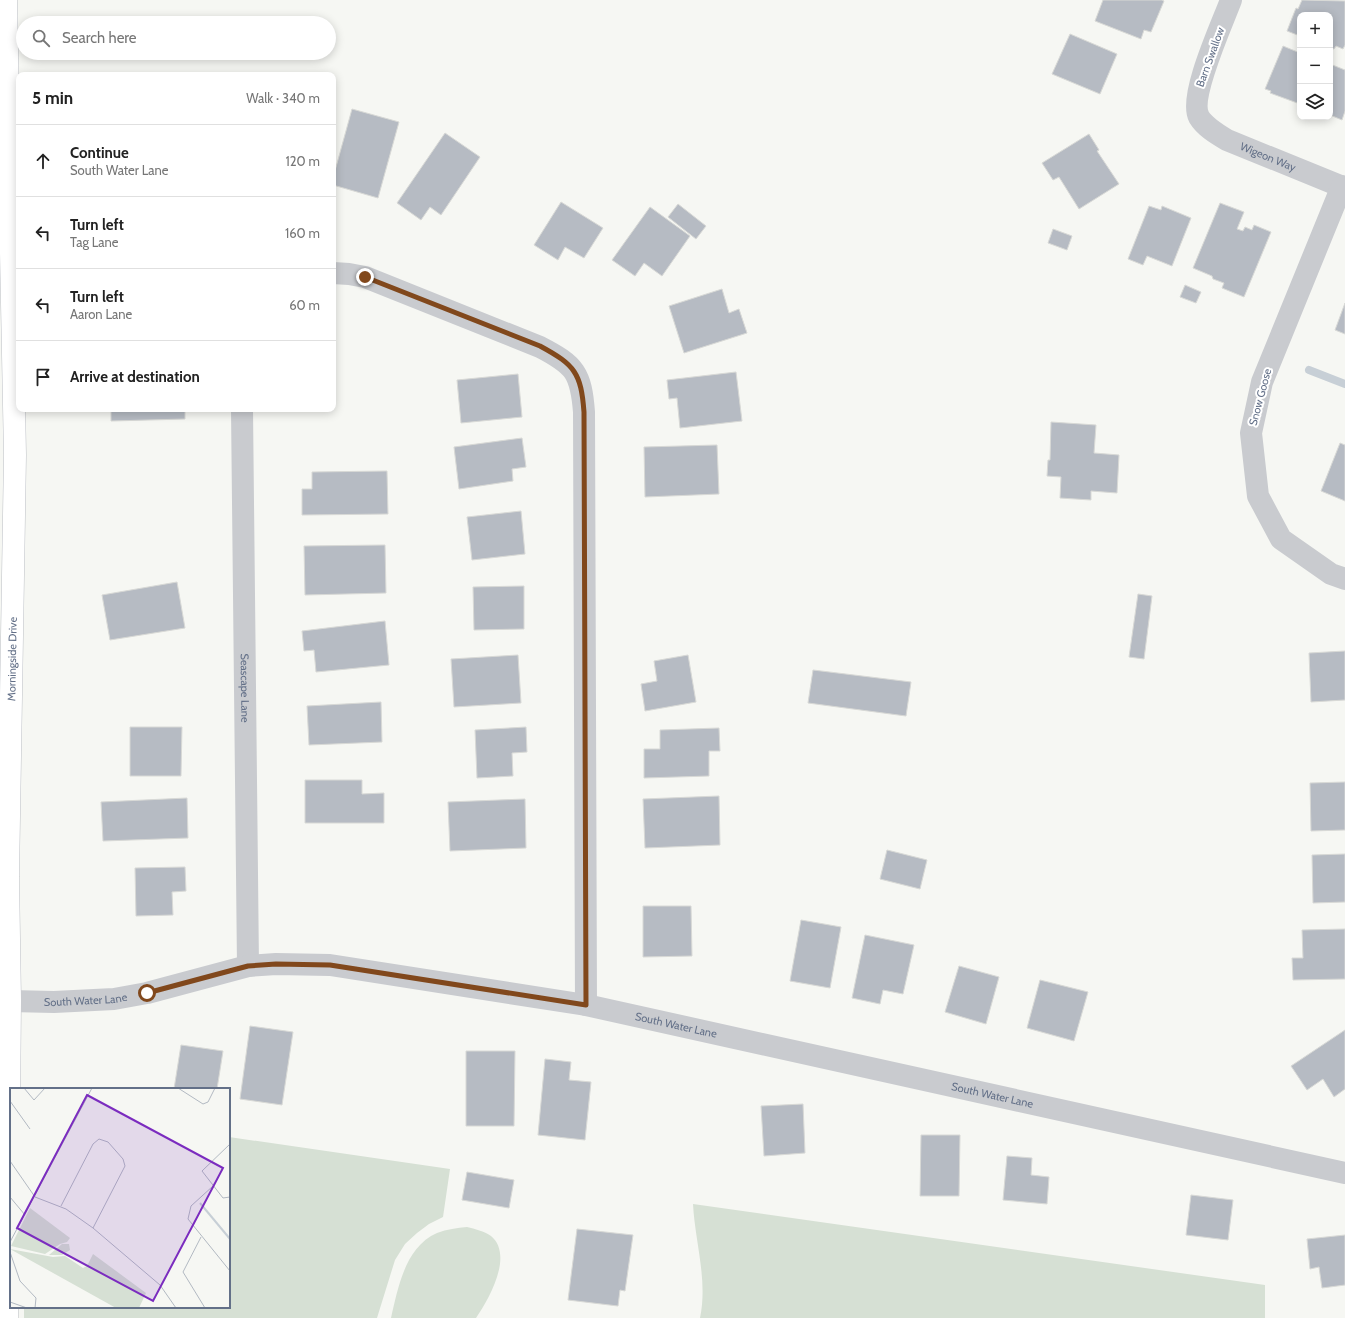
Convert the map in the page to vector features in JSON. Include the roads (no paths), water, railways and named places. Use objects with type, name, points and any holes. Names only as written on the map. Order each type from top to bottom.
[{"type":"street","name":"Morningside Drive","points":[[6,0],[14,455],[5,1000],[4,1182],[7,1318]]},
{"type":"street","name":"Barn Swallow","points":[[1198,116],[1196,104],[1197,92],[1231,0]]},
{"type":"street","name":"Wigeon Way","points":[[1198,116],[1215,133],[1227,140],[1343,187]]},
{"type":"street","name":"Snow Goose","points":[[1343,187],[1262,382],[1250,433],[1258,496],[1281,539],[1331,574],[1345,580]]},
{"type":"street","points":[[336,273],[365,277],[540,346],[560,357],[576,372],[582,391],[584,412],[586,1005]]},
{"type":"street","name":"Seascape Lane","points":[[242,412],[248,966]]},
{"type":"street","name":"South Water Lane","points":[[5,1000],[54,1002],[114,999],[147,993],[248,966],[276,964],[330,965],[586,1005],[1345,1173]]},
{"type":"waterway","points":[[1309,370],[1345,384]]}]
